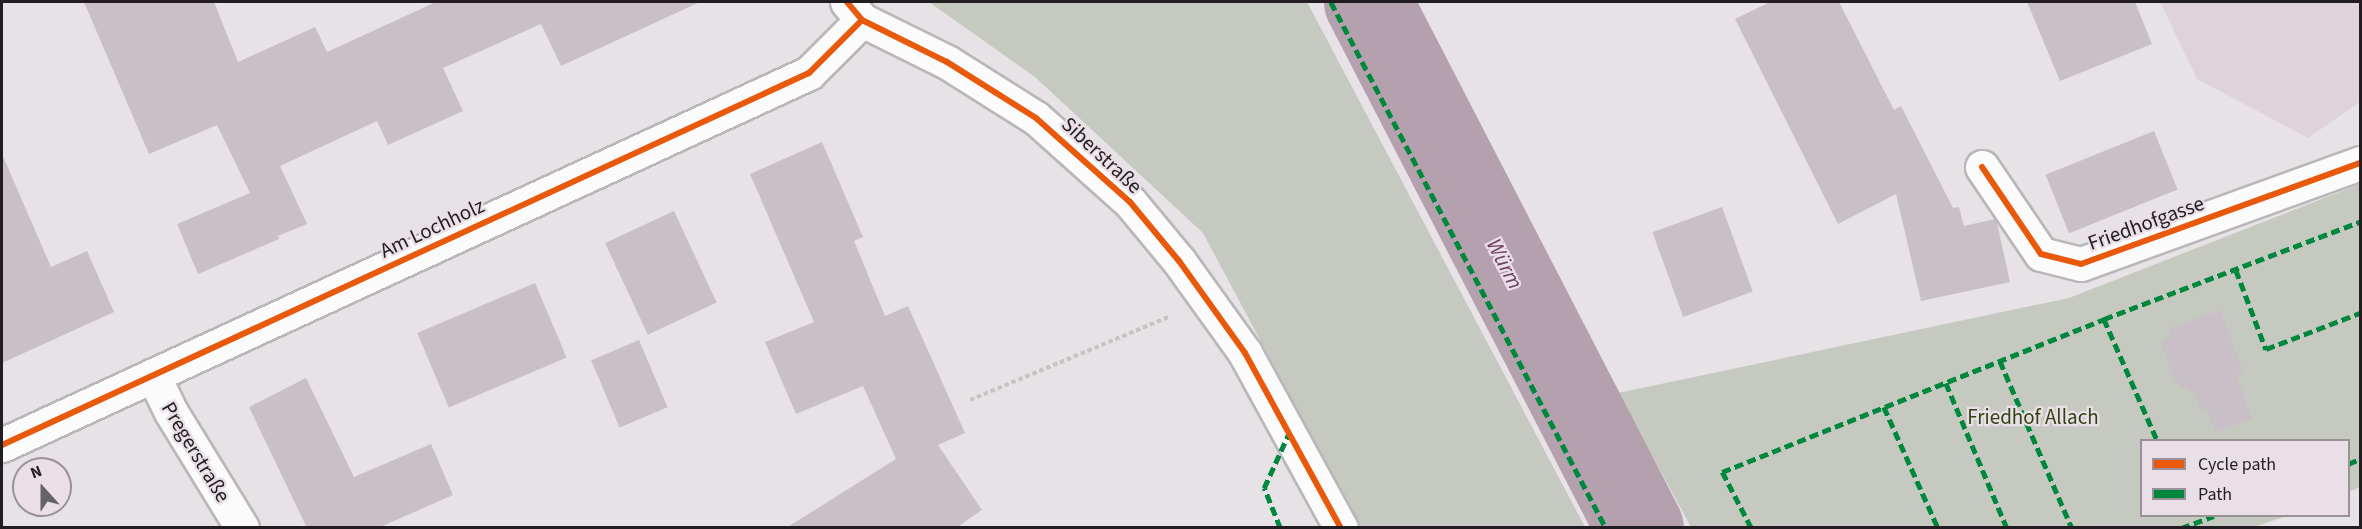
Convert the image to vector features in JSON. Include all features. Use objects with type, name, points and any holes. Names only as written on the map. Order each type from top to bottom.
[{"type":"street","name":"Siberstraße","points":[[855,11],[947,62],[1036,117],[1130,202],[1179,261],[1245,353],[1341,528]]},
{"type":"street","name":"Am Lochholz","points":[[2,446],[809,74],[855,11]]},
{"type":"street","name":"Friedhofgasse","points":[[1982,167],[2041,254],[2081,264],[2361,164]]},
{"type":"street","name":"Pregerstraße","points":[[153,375],[171,412],[242,528]]},
{"type":"path","points":[[970,400],[1207,300]]},
{"type":"shaded area","points":[[2160,2],[2360,2],[2360,102],[2308,138],[2197,79]]},
{"type":"green space","points":[[929,2],[1307,2],[1585,527],[1360,527],[1203,233],[1035,77]]},
{"type":"green space","name":"Friedhof Allach","points":[[2360,184],[2360,487],[2350,492],[2350,439],[2140,439],[2140,517],[2283,517],[2254,527],[1691,527],[1618,393],[2069,298]]},
{"type":"building","points":[[84,2],[214,2],[238,62],[315,27],[327,52],[436,2],[700,2],[561,66],[541,24],[443,68],[463,111],[388,145],[377,121],[280,166],[307,224],[278,236],[279,239],[198,274],[177,224],[250,193],[217,125],[149,154]]},
{"type":"building","points":[[1770,2],[1839,2],[1894,110],[1901,106],[1953,208],[1959,207],[1964,226],[1995,219],[2010,282],[1921,301],[1896,194],[1838,224],[1735,19]]},
{"type":"building","points":[[2027,2],[2135,2],[2152,44],[2060,81]]},
{"type":"building","points":[[2154,131],[2178,189],[2069,233],[2046,175]]},
{"type":"building","points":[[822,142],[863,237],[854,241],[885,316],[908,306],[965,433],[938,445],[982,510],[956,528],[786,528],[896,459],[863,386],[796,414],[765,342],[814,322],[750,174]]},
{"type":"building","points":[[2,154],[51,267],[87,251],[114,312],[2,363]]},
{"type":"building","points":[[1722,207],[1753,292],[1683,317],[1652,232]]},
{"type":"building","points":[[674,211],[717,303],[648,335],[605,243]]},
{"type":"building","points":[[535,283],[567,358],[449,408],[417,333]]},
{"type":"building","points":[[2220,310],[2244,373],[2236,375],[2252,419],[2215,432],[2206,408],[2200,410],[2193,390],[2190,392],[2175,381],[2160,341],[2172,336],[2169,329]]},
{"type":"building","points":[[639,340],[668,407],[620,428],[591,360]]},
{"type":"building","points":[[306,378],[354,477],[431,444],[453,495],[378,528],[307,528],[249,407]]},
{"type":"waterway","name":"Würm","points":[[1368,2],[1640,528]]},
{"type":"marked path","points":[[1331,2],[1606,528]]},
{"type":"marked path","points":[[1751,528],[1722,472],[2104,319],[2360,222]]},
{"type":"marked path","points":[[2236,270],[2266,349],[2360,313]]},
{"type":"marked path","points":[[2104,319],[2157,439]]},
{"type":"marked path","points":[[2000,361],[2072,528]]},
{"type":"marked path","points":[[1946,383],[2007,528]]},
{"type":"marked path","points":[[1884,407],[1938,528]]},
{"type":"marked path","points":[[1280,528],[1264,488],[1289,433]]},
{"type":"marked path","points":[[2350,463],[2360,459]]},
{"type":"marked path","points":[[2181,528],[2211,517]]},
{"type":"cycle path","points":[[847,2],[862,20],[947,62],[1036,118],[1130,202],[1179,261],[1245,353],[1341,528]]},
{"type":"cycle path","points":[[2,445],[809,73],[862,20]]},
{"type":"cycle path","points":[[1982,167],[2041,254],[2081,264],[2360,163]]}]
